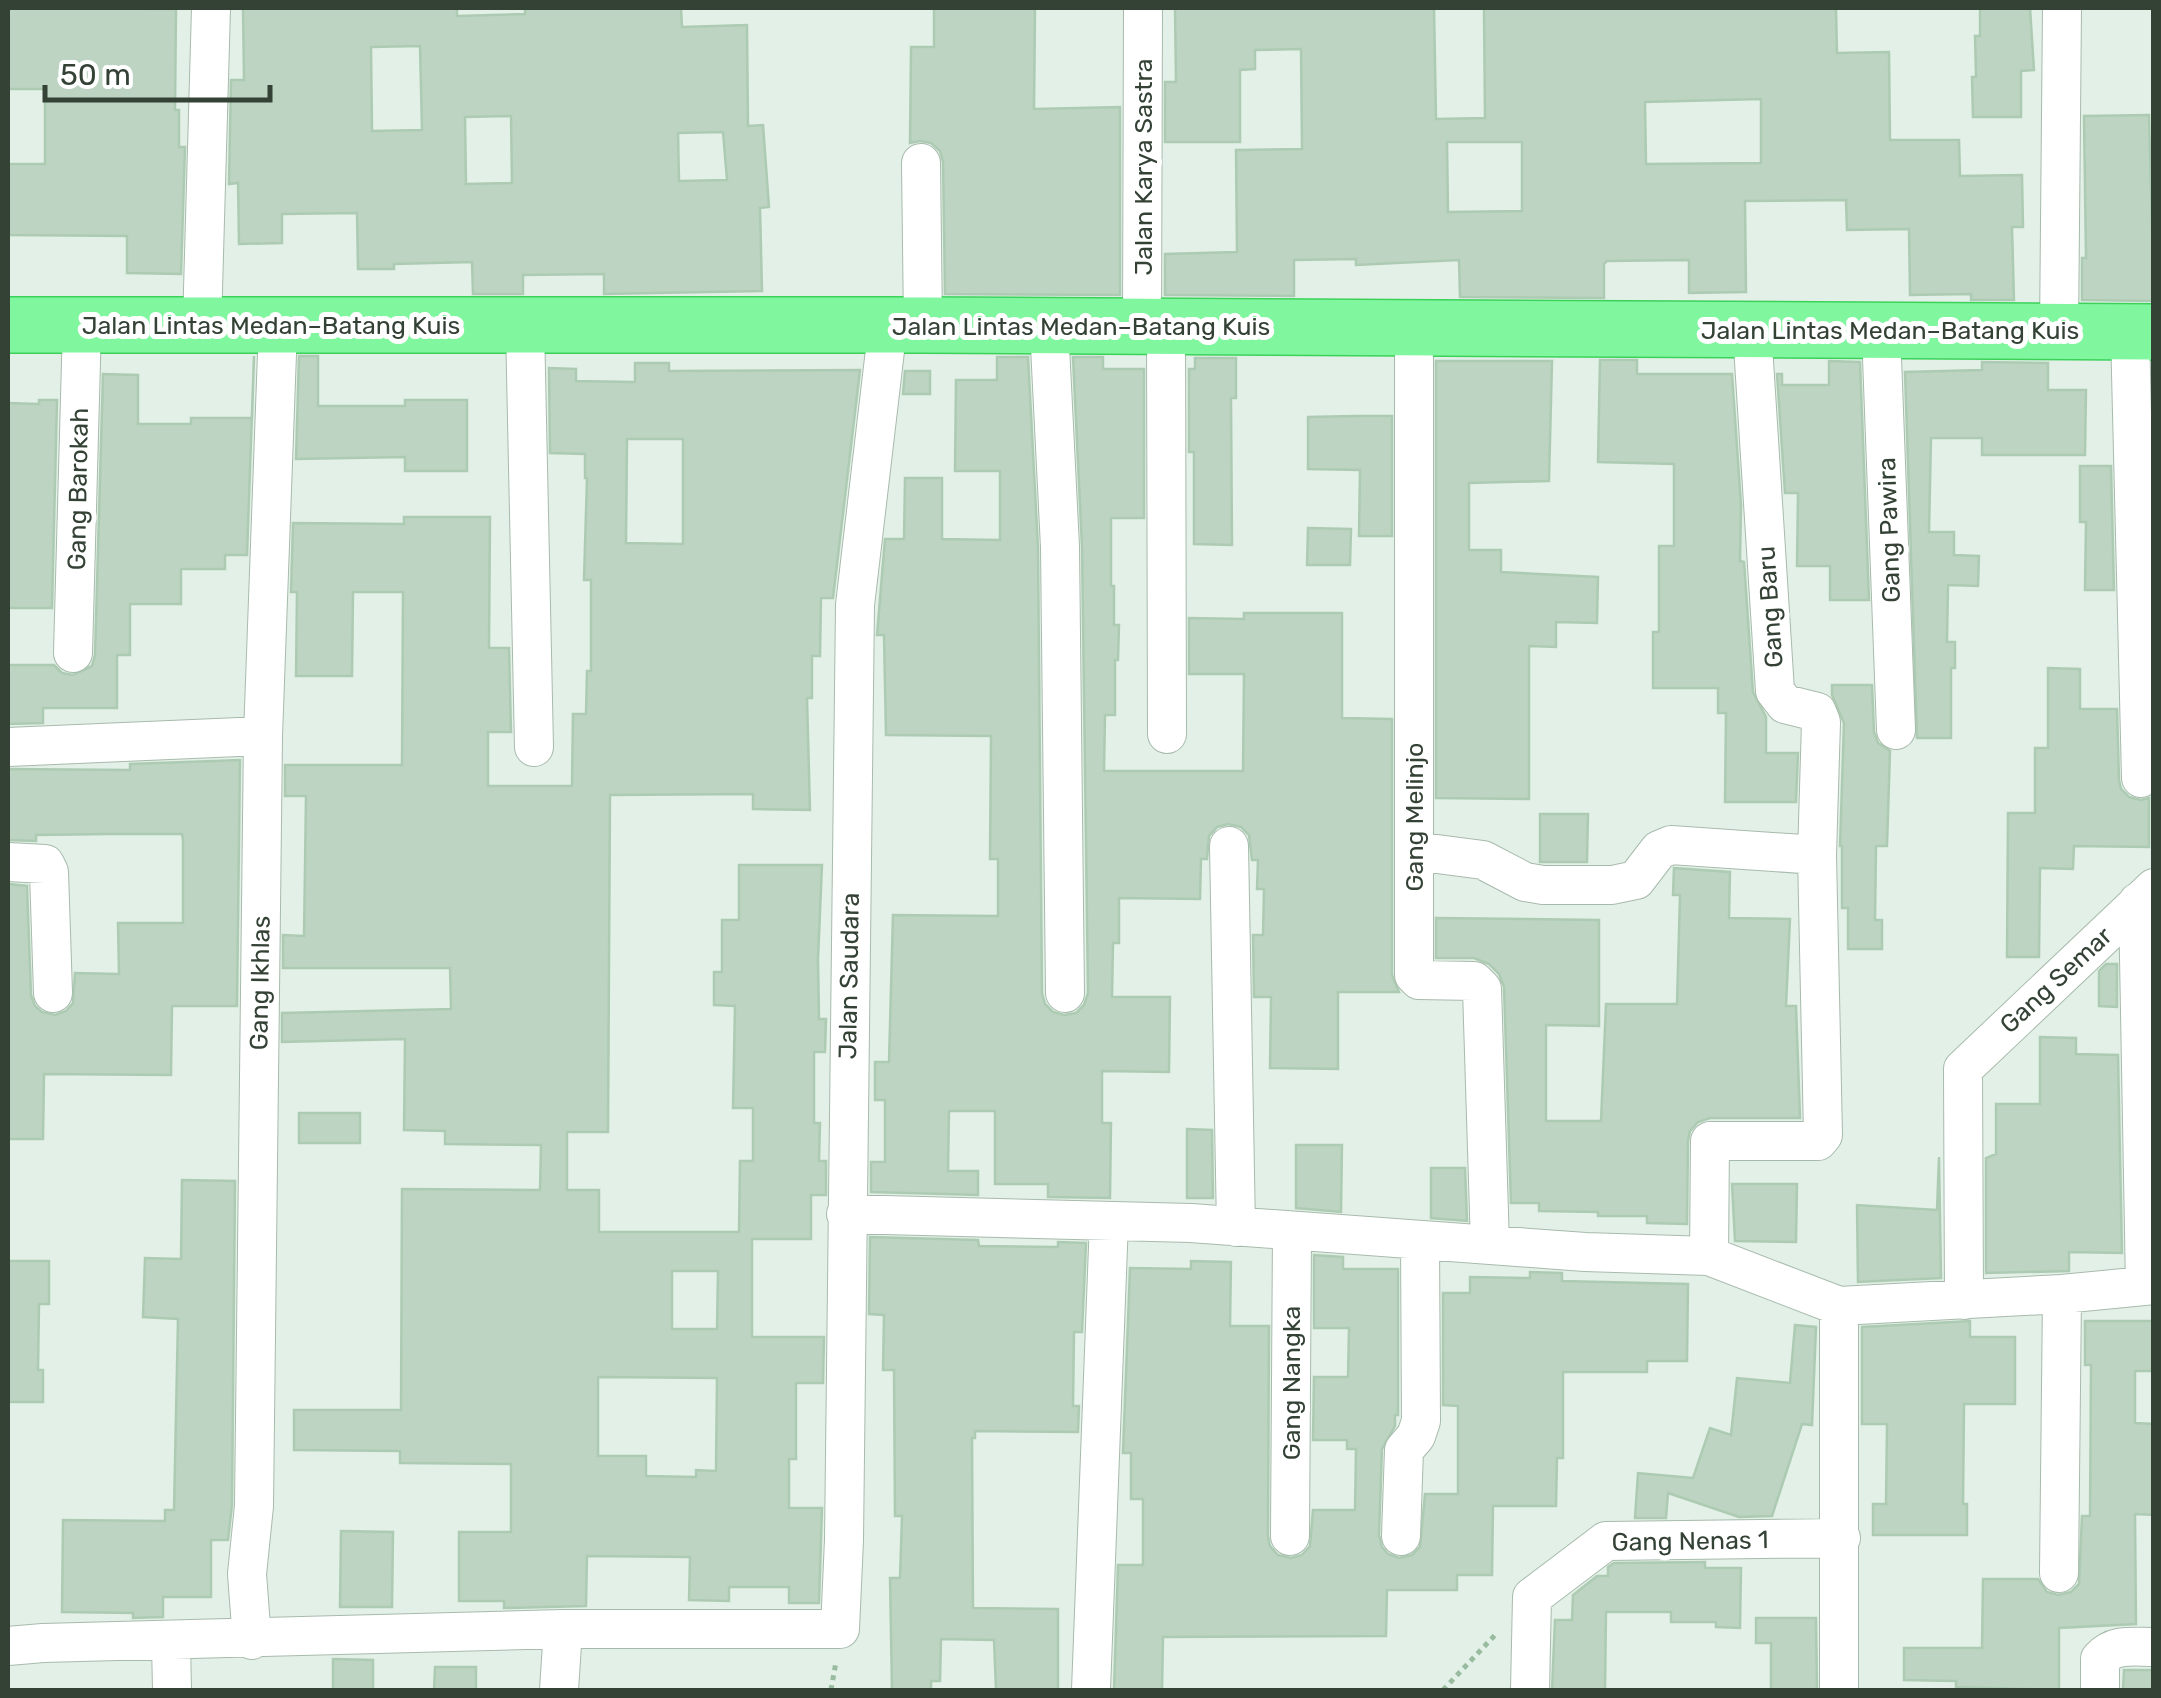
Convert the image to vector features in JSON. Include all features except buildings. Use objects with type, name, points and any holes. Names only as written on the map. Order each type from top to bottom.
[{"type":"highway","name":"Jalan Lintas Medan–Batang Kuis","points":[[8,324],[2142,332]]},
{"type":"street","points":[[202,324],[212,8]]},
{"type":"street","name":"Jalan Karya Sastra","points":[[1143,8],[1167,734]]},
{"type":"street","points":[[2059,332],[2062,8]]},
{"type":"street","name":"Jalan Saudara","points":[[563,1629],[840,1629],[855,605],[905,325],[921,163]]},
{"type":"street","name":"Gang Barokah","points":[[73,653],[82,324]]},
{"type":"street","name":"Gang Ikhlas","points":[[252,1640],[246,1574],[254,1506],[263,736],[278,326]]},
{"type":"street","points":[[524,326],[534,747]]},
{"type":"street","points":[[1049,326],[1060,547],[1065,993]]},
{"type":"street","name":"Gang Melinjo","points":[[1414,328],[1414,977],[1474,981],[1483,993],[1490,1245]]},
{"type":"street","name":"Gang Baru","points":[[1752,330],[1775,691],[1785,704],[1812,709],[1819,716],[1817,855]]},
{"type":"street","name":"Gang Pawira","points":[[1882,330],[1896,730]]},
{"type":"street","points":[[2141,778],[2142,332]]},
{"type":"street","points":[[8,747],[263,736]]},
{"type":"street","points":[[1414,851],[1464,855],[1484,860],[1525,882],[1569,887],[1636,880],[1659,850],[1671,845],[1817,855],[1822,1137],[1818,1141],[1710,1141],[1709,1256]]},
{"type":"street","points":[[1229,846],[1236,1227]]},
{"type":"street","points":[[8,862],[36,861],[49,872],[53,993]]},
{"type":"street","points":[[846,1214],[1236,1227],[1709,1256],[1839,1306],[2149,1286],[2146,895]]},
{"type":"street","name":"Gang Semar","points":[[1964,1300],[1962,1075],[1967,1063],[2146,895]]},
{"type":"street","points":[[1092,1690],[1110,1221]]},
{"type":"street","name":"Gang Nangka","points":[[1290,1536],[1292,1231]]},
{"type":"street","points":[[1401,1536],[1404,1450],[1416,1436],[1420,1421],[1420,1240]]},
{"type":"street","points":[[2059,1572],[2062,1294]]},
{"type":"street","points":[[1839,1306],[1839,1690]]},
{"type":"street","name":"Gang Nenas 1","points":[[1532,1596],[1606,1541],[1841,1538]]},
{"type":"street","points":[[1530,1690],[1532,1596]]},
{"type":"street","points":[[8,1646],[563,1629],[559,1690]]},
{"type":"street","points":[[171,1642],[172,1690]]},
{"type":"street","points":[[2100,1690],[2100,1659],[2113,1648],[2154,1647]]},
{"type":"path","points":[[1443,1690],[1532,1596]]}]
